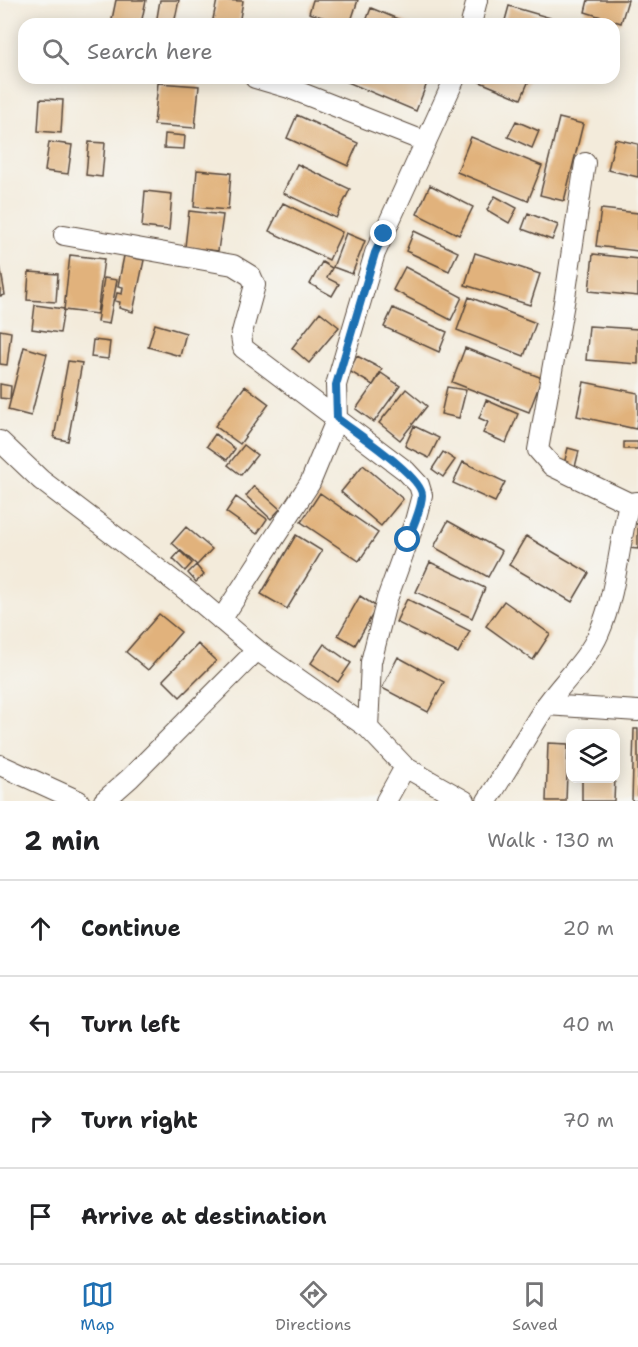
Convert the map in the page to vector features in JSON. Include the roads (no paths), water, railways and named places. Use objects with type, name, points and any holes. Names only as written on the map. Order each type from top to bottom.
[{"type":"street","points":[[472,18],[477,0]]},
{"type":"street","points":[[275,84],[426,142]]},
{"type":"street","points":[[221,620],[310,483],[337,418],[336,385],[375,253],[452,84]]},
{"type":"street","points":[[488,801],[546,705],[578,666],[598,634],[609,604],[620,541],[634,503],[552,466],[538,450],[585,163]]},
{"type":"street","points":[[64,235],[233,265],[251,276],[255,285],[240,336],[243,348],[406,471],[419,485],[422,495],[387,599],[371,662],[368,728]]},
{"type":"street","points":[[0,441],[10,453],[41,480],[190,594],[257,650],[368,728],[405,767],[465,801]]},
{"type":"street","points":[[104,801],[257,650]]},
{"type":"street","points":[[546,705],[638,711]]},
{"type":"street","points":[[0,765],[79,801]]},
{"type":"street","points":[[386,801],[405,767]]}]
